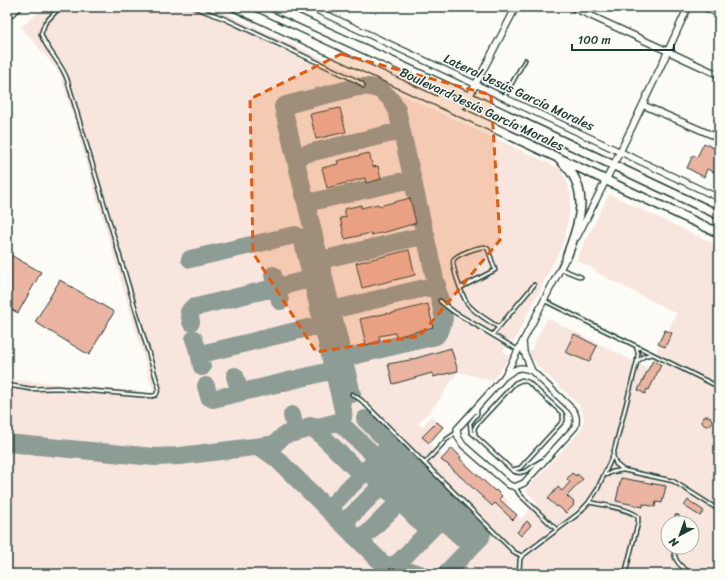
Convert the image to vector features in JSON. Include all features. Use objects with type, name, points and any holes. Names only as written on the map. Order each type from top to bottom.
[{"type":"main road","name":"Boulevard Jesús García Morales","points":[[235,7],[719,233]]},
{"type":"main road","name":"Boulevard Jesús García Morales","points":[[273,7],[469,97],[719,215]]},
{"type":"main road","points":[[427,96],[461,104],[464,103],[469,97]]},
{"type":"main road","points":[[550,153],[570,170],[578,185],[581,197],[581,207],[577,228],[567,256]]},
{"type":"street","points":[[7,16],[18,7]]},
{"type":"street","name":"Lateral Jesús García Morales","points":[[310,7],[504,96],[719,198]]},
{"type":"street","points":[[469,97],[516,7]]},
{"type":"street","points":[[572,7],[719,75]]},
{"type":"street","points":[[521,351],[532,371],[572,409],[576,415],[577,421],[575,426],[524,483],[515,487],[508,485],[463,445],[458,438],[457,433],[459,426],[504,377],[521,351],[523,342],[614,165],[688,7]]},
{"type":"street","points":[[704,7],[719,14]]},
{"type":"street","points":[[643,105],[719,138]]},
{"type":"street","points":[[504,377],[519,368],[525,368],[532,371]]},
{"type":"lane","points":[[7,385],[26,389],[57,388],[152,396],[156,395],[159,388],[67,79],[61,66],[46,45],[41,34],[45,24],[60,7]]},
{"type":"lane","points":[[193,7],[232,22],[355,80],[363,86]]},
{"type":"lane","points":[[504,96],[525,60]]},
{"type":"lane","points":[[460,288],[494,270],[495,268],[488,249],[482,247],[464,253],[453,259],[452,264],[460,288],[467,302],[471,307],[498,327]]},
{"type":"lane","points":[[561,269],[581,278]]},
{"type":"lane","points":[[493,334],[534,285]]},
{"type":"lane","points":[[440,301],[454,312],[521,351]]},
{"type":"lane","points":[[544,301],[719,387]]},
{"type":"lane","points":[[519,574],[520,559],[522,556],[578,514],[589,502],[605,475],[613,455],[637,362],[638,353],[636,346]]},
{"type":"lane","points":[[637,362],[644,356],[652,354]]},
{"type":"lane","points":[[476,437],[474,429],[476,424],[517,381],[525,380],[534,387],[561,412],[563,415],[563,421],[520,468],[512,470]]},
{"type":"lane","points":[[352,394],[361,400],[514,552],[522,556]]},
{"type":"lane","points":[[477,407],[477,414],[470,423],[471,432],[516,473],[521,473],[548,457]]},
{"type":"lane","points":[[425,463],[447,439],[457,433]]},
{"type":"lane","points":[[613,455],[616,464],[623,470]]},
{"type":"lane","points":[[605,475],[623,470],[673,481],[719,510]]},
{"type":"lane","points":[[515,487],[520,495],[557,530]]},
{"type":"lane","points":[[589,502],[634,513],[638,517],[638,523],[625,574]]},
{"type":"lane","points":[[675,555],[679,565],[692,574]]},
{"type":"highlighted area","points":[[341,54],[491,95],[500,240],[420,336],[316,352],[253,253],[250,99]]},
{"type":"shaded area","points":[[45,7],[212,7],[561,169],[568,184],[571,196],[565,237],[514,342],[510,340],[503,351],[510,357],[492,381],[458,372],[437,403],[418,424],[422,427],[431,416],[443,427],[429,444],[443,457],[452,448],[461,457],[460,459],[509,502],[506,505],[521,519],[537,502],[525,490],[581,430],[584,419],[578,404],[536,365],[530,356],[530,352],[547,318],[648,368],[658,353],[656,352],[661,345],[658,344],[665,330],[668,331],[676,313],[597,273],[595,270],[576,260],[609,194],[719,246],[719,574],[7,574],[7,379],[154,393],[60,73],[21,27]]},
{"type":"building","points":[[340,108],[346,132],[316,139],[310,114]]},
{"type":"building","points":[[704,143],[719,151],[719,174],[707,169],[704,177],[687,168],[693,155],[697,157]]},
{"type":"building","points":[[369,153],[373,167],[378,166],[381,179],[366,183],[365,178],[327,188],[322,168],[338,164],[337,161]]},
{"type":"building","points":[[410,198],[416,223],[386,232],[371,235],[371,233],[345,239],[340,218],[346,217],[344,209],[361,205],[361,208],[378,204],[379,206]]},
{"type":"building","points":[[409,250],[415,275],[362,288],[356,263]]},
{"type":"building","points":[[7,253],[41,272],[18,313],[7,307]]},
{"type":"building","points":[[60,280],[114,312],[89,355],[35,322]]},
{"type":"building","points":[[428,304],[433,327],[396,337],[395,333],[379,336],[380,341],[366,345],[360,319],[389,314]]},
{"type":"building","points":[[665,330],[672,333],[665,347],[658,344]]},
{"type":"building","points":[[574,334],[597,346],[589,362],[565,352]]},
{"type":"building","points":[[451,348],[458,371],[433,377],[432,373],[393,384],[388,364],[410,360]]},
{"type":"building","points":[[653,360],[661,365],[649,390],[647,389],[645,394],[638,390]]},
{"type":"building","points":[[705,416],[709,416],[712,421],[709,426],[705,426],[702,423],[702,419]]},
{"type":"building","points":[[437,422],[443,427],[429,443],[422,437]]},
{"type":"building","points":[[452,448],[461,457],[460,459],[502,496],[499,499],[517,515],[513,520],[495,503],[492,506],[441,460]]},
{"type":"building","points":[[572,473],[576,476],[577,474],[583,479],[567,496],[574,502],[574,505],[566,513],[548,499],[558,487],[562,491],[570,482],[567,479]]},
{"type":"building","points":[[621,478],[666,486],[662,503],[656,502],[655,507],[643,504],[643,507],[616,501]]},
{"type":"building","points":[[688,500],[704,511],[700,516],[684,506]]},
{"type":"building","points":[[527,521],[531,525],[521,536],[517,532]]},
{"type":"taxiway","points":[[344,358],[436,336],[441,329],[444,319],[397,110],[389,97],[384,93],[374,88],[367,87],[353,88],[283,107],[352,394]]},
{"type":"taxiway","points":[[296,156],[401,131]]},
{"type":"taxiway","points":[[307,203],[412,179]]},
{"type":"taxiway","points":[[7,443],[154,457],[180,456],[270,445],[276,443],[284,435],[338,422],[342,419],[343,410],[301,238],[295,235],[190,259]]},
{"type":"taxiway","points":[[321,260],[426,235]]},
{"type":"taxiway","points":[[273,275],[276,285],[280,287],[278,291],[280,301]]},
{"type":"taxiway","points":[[191,322],[189,312],[192,308],[302,281],[308,281],[313,285]]},
{"type":"taxiway","points":[[332,310],[437,285]]},
{"type":"taxiway","points":[[202,367],[200,357],[201,354],[316,326],[320,324],[321,319]]},
{"type":"taxiway","points":[[194,339],[198,351],[201,354]]},
{"type":"taxiway","points":[[206,386],[209,397],[213,399],[326,372],[331,368],[332,364]]},
{"type":"taxiway","points":[[235,376],[239,390]]},
{"type":"taxiway","points":[[292,415],[295,429],[294,433]]},
{"type":"taxiway","points":[[365,419],[389,443],[390,446],[394,447],[423,478],[448,501],[452,508],[455,508],[482,533],[481,537],[445,574]]},
{"type":"taxiway","points":[[339,422],[375,456],[375,461]]},
{"type":"taxiway","points":[[310,426],[360,473],[361,476]]},
{"type":"taxiway","points":[[255,447],[263,449],[277,459],[383,564],[420,574]]},
{"type":"taxiway","points":[[334,516],[334,503],[385,451]]},
{"type":"taxiway","points":[[377,459],[381,459],[410,488],[409,492],[413,491],[416,493],[439,516],[439,521]]},
{"type":"taxiway","points":[[365,471],[369,472],[396,498],[398,501],[397,504],[403,505],[428,530],[427,533]]},
{"type":"taxiway","points":[[338,520],[343,521],[351,516],[376,491]]},
{"type":"taxiway","points":[[354,536],[358,537],[366,535],[405,496]]},
{"type":"taxiway","points":[[440,520],[444,521],[468,544],[470,547],[468,550]]},
{"type":"taxiway","points":[[387,566],[399,562],[435,525]]}]
